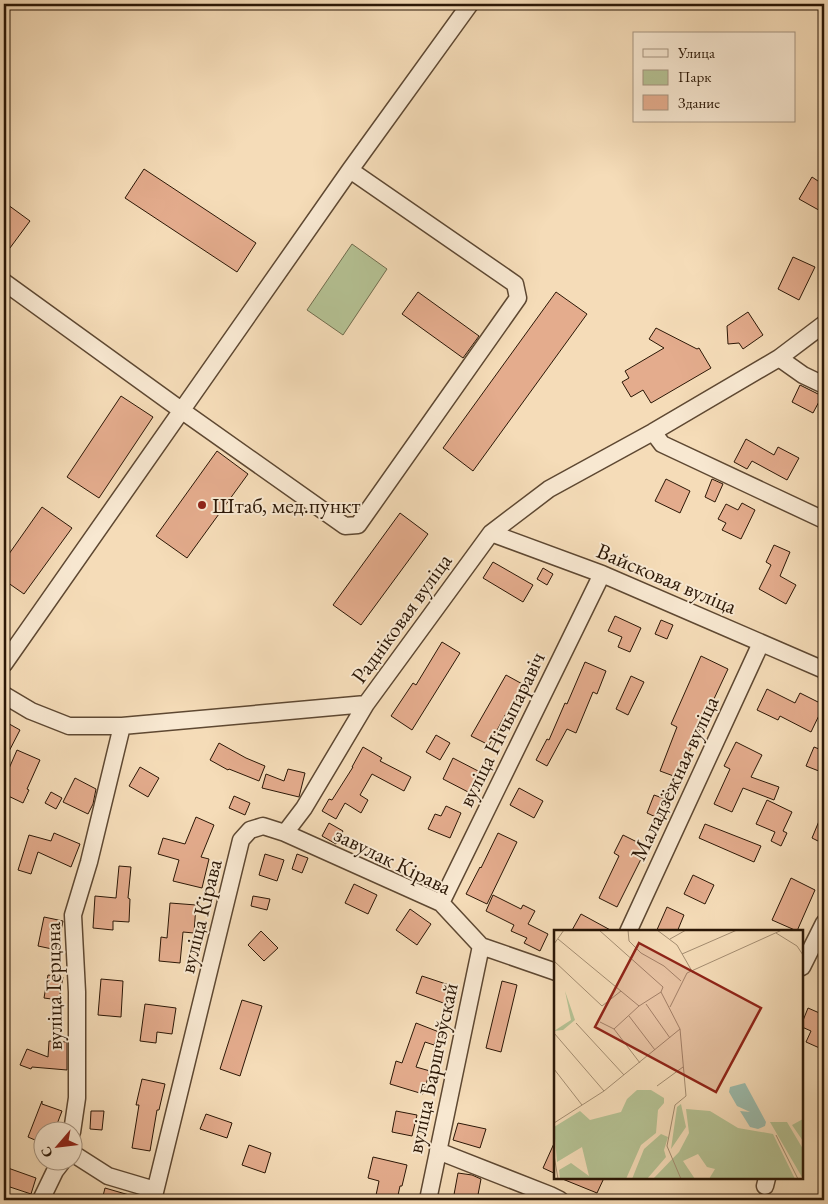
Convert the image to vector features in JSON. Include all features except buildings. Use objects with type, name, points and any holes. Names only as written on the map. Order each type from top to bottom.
[{"type":"street","points":[[4,664],[350,170],[470,4]]},
{"type":"street","points":[[4,282],[345,526],[358,525],[518,298],[516,284],[350,170]]},
{"type":"street","name":"Радніковая вуліца","points":[[4,696],[31,712],[69,726],[122,726],[366,704],[491,533],[549,489],[653,432],[779,358],[824,324]]},
{"type":"street","points":[[779,358],[803,375],[824,385]]},
{"type":"street","points":[[653,432],[662,444],[824,520]]},
{"type":"street","name":"Вайсковая вуліца","points":[[491,533],[602,574],[824,670]]},
{"type":"street","name":"вуліца Нічыпаравіч","points":[[441,903],[602,574]]},
{"type":"street","name":"Маладзёжная вуліца","points":[[629,930],[761,643]]},
{"type":"street","points":[[285,833],[304,808],[366,704]]},
{"type":"street","name":"вуліца Герцэна","points":[[73,1122],[76,1098],[77,1002],[73,915],[89,862],[122,726]]},
{"type":"street","name":"вуліца Кірава","points":[[154,1195],[241,840],[250,830],[263,826],[285,833]]},
{"type":"street","name":"завулак Кірава","points":[[285,833],[441,903],[481,946],[554,971]]},
{"type":"street","points":[[803,966],[824,923]]},
{"type":"street","name":"вуліца Баршчэўскай","points":[[428,1200],[481,946]]},
{"type":"street","points":[[438,1151],[560,1200]]},
{"type":"street","points":[[82,1159],[108,1176],[154,1195]]},
{"type":"street","points":[[41,1200],[55,1172]]},
{"type":"green space","points":[[352,244],[387,269],[343,335],[307,310]]},
{"type":"place","name":"Штаб, мeд.пункт","points":[[202,505]]}]
